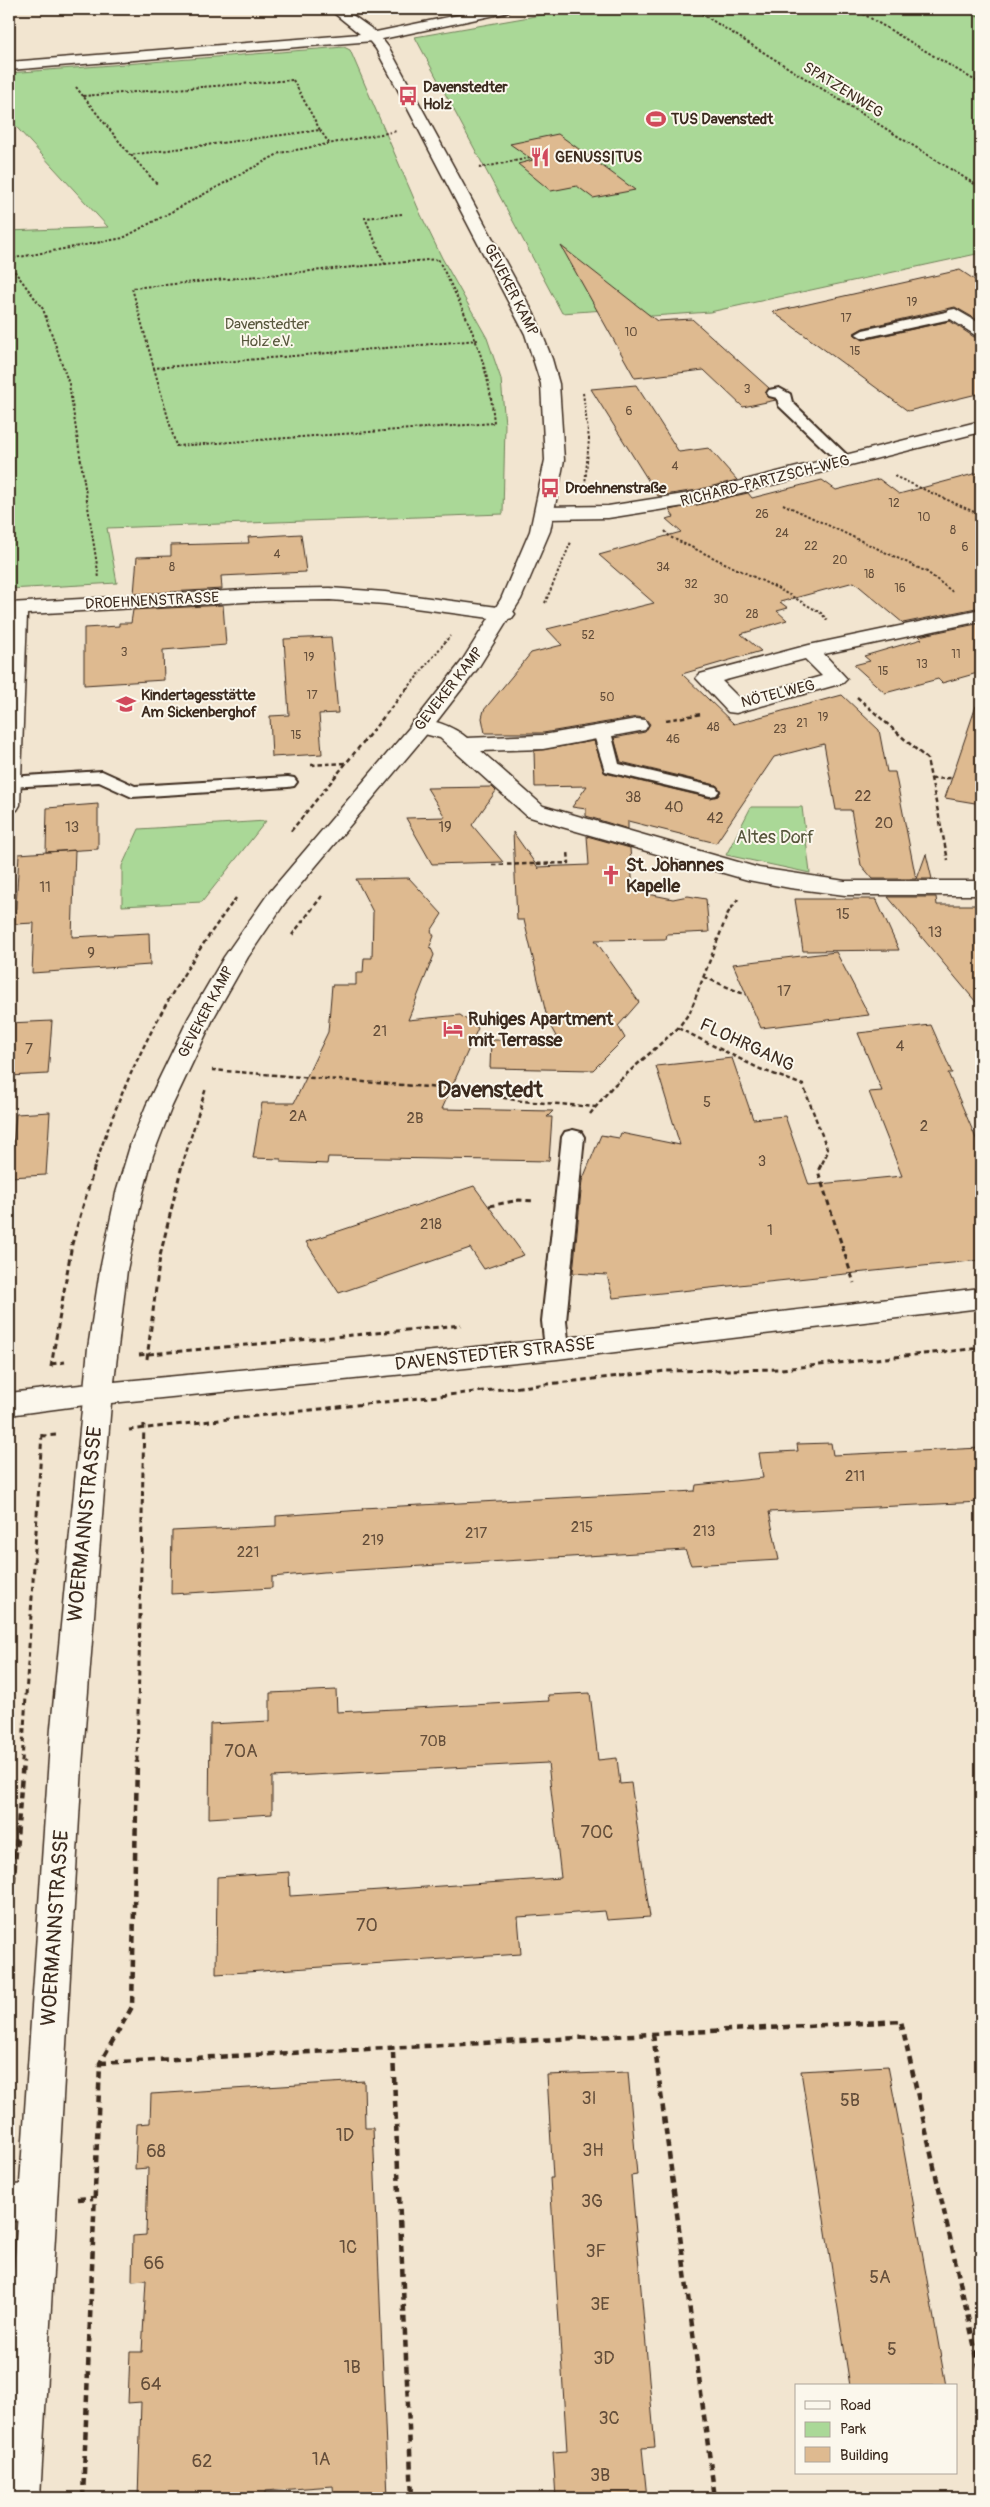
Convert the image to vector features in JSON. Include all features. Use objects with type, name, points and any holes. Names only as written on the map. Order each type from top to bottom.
[{"type":"street","name":"GEVEKER KAMP","points":[[101,1359],[109,1296],[121,1232],[141,1150],[210,1000],[242,945],[277,898],[421,726],[479,652],[505,614],[535,549],[546,513],[554,455],[554,421],[551,389],[543,355],[527,318],[382,48],[373,37],[336,9]]},
{"type":"street","points":[[9,66],[373,37],[505,9]]},
{"type":"street","points":[[955,314],[981,331]]},
{"type":"street","name":"RICHARD-PARTZSCH-WEG","points":[[546,513],[579,515],[642,510],[696,500],[981,426]]},
{"type":"street","name":"DROEHNENSTRASSE","points":[[13,609],[264,595],[330,594],[385,598],[505,614]]},
{"type":"street","points":[[9,804],[13,609]]},
{"type":"street","name":"NÖTELWEG","points":[[809,651],[836,678],[736,707],[707,678],[809,651],[847,641],[978,615]]},
{"type":"street","points":[[463,744],[543,742],[637,725]]},
{"type":"street","points":[[421,726],[448,733],[463,744],[535,811],[570,822],[756,875],[845,888],[981,888]]},
{"type":"street","name":"DAVENSTEDTER STRASSE","points":[[9,1404],[146,1388],[557,1349],[981,1298]]},
{"type":"street","name":"WOERMANNSTRASSE","points":[[19,2498],[23,2202],[73,1645],[101,1359]]},
{"type":"lane","points":[[863,334],[955,314]]},
{"type":"lane","points":[[774,393],[779,392],[785,397],[784,403],[845,461]]},
{"type":"lane","points":[[602,732],[611,767],[710,791]]},
{"type":"lane","points":[[10,782],[102,776],[132,792],[288,782]]},
{"type":"lane","points":[[557,1349],[554,1321],[573,1137]]},
{"type":"path","name":"SPATZENWEG","points":[[694,9],[981,188]]},
{"type":"path","points":[[854,9],[981,84]]},
{"type":"path","points":[[964,9],[981,18]]},
{"type":"path","points":[[62,62],[67,74],[83,96],[130,155],[157,184]]},
{"type":"path","points":[[83,96],[293,80],[329,143]]},
{"type":"path","points":[[130,155],[320,130]]},
{"type":"path","points":[[9,260],[123,238],[280,153],[402,130]]},
{"type":"path","points":[[473,170],[530,158]]},
{"type":"path","points":[[385,264],[365,218],[402,214]]},
{"type":"path","points":[[438,259],[478,340],[487,367],[493,397],[494,423],[176,446],[132,288],[385,264],[438,259]]},
{"type":"path","points":[[9,264],[43,309],[69,384],[103,604]]},
{"type":"path","points":[[9,271],[15,270]]},
{"type":"path","points":[[154,368],[478,340]]},
{"type":"path","points":[[873,454],[893,476],[981,515]]},
{"type":"path","points":[[756,484],[790,509],[927,572],[978,615]]},
{"type":"path","points":[[642,510],[670,537],[777,588],[821,613],[847,641]]},
{"type":"path","points":[[836,678],[927,760],[953,887]]},
{"type":"path","points":[[637,725],[736,707]]},
{"type":"path","points":[[931,778],[951,778]]},
{"type":"path","points":[[492,865],[569,863],[565,831],[570,822]]},
{"type":"path","points":[[573,1137],[612,1087],[678,1028],[690,1012],[728,912],[756,875]]},
{"type":"path","points":[[286,942],[328,888]]},
{"type":"path","points":[[704,977],[746,995]]},
{"type":"path","name":"FLOHRGANG","points":[[678,1028],[760,1069],[803,1085],[828,1150],[818,1171],[854,1284]]},
{"type":"path","points":[[83,2498],[93,2198],[100,2063],[132,2007],[144,1429],[148,1354],[163,1236],[184,1152],[212,1070],[217,1061]]},
{"type":"path","points":[[212,1070],[453,1089],[520,1101],[596,1107]]},
{"type":"path","points":[[489,1206],[519,1200],[566,1202]]},
{"type":"path","points":[[9,1942],[18,1828],[41,1436],[144,1429],[666,1371],[781,1369],[981,1348]]},
{"type":"path","points":[[100,2063],[900,2021],[981,2374]]},
{"type":"path","points":[[653,2034],[715,2498]]},
{"type":"path","points":[[393,2053],[412,2498]]},
{"type":"green space","name":"TUS Davenstedt","points":[[575,9],[981,9],[981,253],[710,312],[652,316],[633,308],[562,313],[415,37]]},
{"type":"green space","name":"Davenstedter Holz e.V.","points":[[344,47],[350,50],[421,215],[442,258],[487,338],[501,379],[505,424],[503,514],[107,528],[117,583],[9,589],[9,231],[108,227],[9,119],[9,73]]},
{"type":"green space","name":"Altes Dorf","points":[[751,807],[802,807],[810,873],[726,855]]},
{"type":"green space","points":[[266,821],[202,902],[122,906],[122,866],[139,829]]},
{"type":"building","points":[[558,134],[635,190],[593,198],[577,186],[551,191],[518,164],[533,160],[510,144]]},
{"type":"building","points":[[561,246],[657,321],[692,319],[769,388],[765,394],[776,400],[743,407],[704,370],[635,378]]},
{"type":"building","points":[[960,270],[981,284],[981,322],[955,307],[863,328],[854,333],[863,340],[950,321],[974,337],[981,338],[981,393],[908,411],[773,312]]},
{"type":"building","points":[[636,385],[679,452],[709,448],[737,480],[697,490],[658,496],[591,389]]},
{"type":"building","points":[[981,472],[981,607],[903,623],[854,582],[780,602],[788,608],[777,611],[787,620],[741,634],[761,651],[682,674],[734,724],[842,695],[879,730],[887,772],[895,772],[916,879],[873,879],[861,865],[851,810],[836,810],[824,744],[774,757],[716,843],[628,821],[628,829],[586,816],[586,809],[572,807],[587,786],[535,787],[534,751],[594,741],[605,773],[710,798],[718,796],[721,791],[716,785],[621,762],[614,738],[645,732],[650,724],[645,718],[637,717],[543,733],[485,733],[482,718],[484,710],[531,653],[562,645],[547,629],[654,603],[599,555],[681,532],[666,519],[674,517],[669,510],[748,493],[752,498],[822,480],[836,490],[879,479],[899,494]]},
{"type":"building","points":[[301,534],[306,572],[221,576],[222,589],[134,594],[137,557],[171,556],[171,545],[249,543],[248,537]]},
{"type":"building","points":[[223,605],[226,645],[163,650],[164,680],[84,685],[84,628],[119,626],[119,623],[131,623],[133,610]]},
{"type":"building","points":[[981,623],[981,672],[942,683],[938,679],[885,693],[854,665],[870,661],[864,656],[922,639],[919,636]]},
{"type":"building","points":[[331,637],[338,713],[319,714],[322,754],[272,757],[270,716],[289,715],[284,639]]},
{"type":"building","points":[[976,706],[981,707],[981,804],[945,798]]},
{"type":"building","points":[[492,787],[496,791],[472,825],[503,862],[432,864],[406,818],[445,817],[427,788]]},
{"type":"building","points":[[98,804],[98,849],[46,852],[47,808]]},
{"type":"building","points":[[513,832],[539,869],[538,867],[589,865],[587,836],[630,848],[633,891],[673,899],[688,896],[706,899],[709,932],[667,934],[666,939],[595,940],[639,1002],[618,1026],[625,1038],[593,1070],[490,1068],[491,1040],[558,1040],[548,1022],[524,920],[517,920]]},
{"type":"building","points":[[75,850],[72,937],[149,933],[150,965],[32,973],[34,923],[15,924],[19,854]]},
{"type":"building","points":[[926,854],[932,879],[917,879]]},
{"type":"building","points":[[409,878],[442,914],[431,931],[434,936],[430,946],[434,955],[408,1020],[460,1015],[478,1028],[442,1109],[553,1111],[547,1117],[552,1117],[549,1161],[328,1157],[327,1164],[281,1162],[281,1159],[253,1158],[262,1103],[294,1103],[328,1032],[332,985],[356,985],[356,973],[363,973],[364,958],[372,958],[373,912],[356,879]]},
{"type":"building","points":[[888,897],[936,897],[937,905],[981,905],[981,1008]]},
{"type":"building","points":[[795,899],[876,899],[899,950],[803,951]]},
{"type":"building","points":[[836,952],[869,1015],[761,1028],[733,964]]},
{"type":"building","points":[[52,1021],[48,1074],[9,1076],[9,1023]]},
{"type":"building","points":[[931,1025],[952,1073],[948,1073],[981,1150],[981,1260],[613,1298],[607,1275],[573,1273],[582,1181],[601,1135],[619,1138],[621,1133],[680,1145],[656,1066],[732,1058],[753,1119],[785,1116],[809,1185],[902,1176],[869,1092],[882,1091],[858,1033]]},
{"type":"building","points":[[50,1112],[46,1175],[10,1177],[16,1114]]},
{"type":"building","points":[[474,1186],[524,1255],[484,1269],[470,1248],[339,1293],[306,1242]]},
{"type":"building","points":[[831,1443],[833,1455],[981,1448],[981,1502],[769,1512],[779,1560],[691,1565],[685,1550],[324,1572],[272,1577],[272,1588],[171,1594],[172,1531],[276,1526],[276,1516],[363,1510],[362,1508],[695,1491],[696,1485],[763,1478],[759,1453],[798,1451],[797,1444]]},
{"type":"building","points":[[336,1690],[337,1712],[549,1701],[548,1695],[590,1693],[598,1760],[617,1758],[620,1784],[631,1783],[650,1917],[607,1920],[605,1911],[518,1917],[521,1954],[216,1974],[217,1877],[289,1872],[290,1896],[561,1878],[548,1763],[272,1777],[272,1814],[209,1818],[210,1724],[270,1721],[270,1693]]},
{"type":"building","points":[[888,2066],[946,2384],[850,2384],[801,2071]]},
{"type":"building","points":[[628,2072],[637,2175],[631,2176],[655,2447],[642,2448],[647,2498],[556,2498],[553,2452],[567,2451],[550,2178],[553,2178],[547,2075]]},
{"type":"building","points":[[364,2081],[365,2128],[373,2128],[388,2498],[334,2498],[333,2486],[265,2491],[265,2498],[138,2498],[141,2402],[128,2403],[130,2352],[142,2352],[146,2280],[132,2281],[133,2236],[146,2235],[148,2168],[135,2169],[137,2124],[150,2123],[151,2094]]},
{"type":"place","name":"Davenstedter Holz","points":[[408,96]]},
{"type":"place","name":"TUS Davenstedt","points":[[656,119]]},
{"type":"place","name":"GENUSS|TUS","points":[[540,157]]},
{"type":"place","name":"Droehnenstraße","points":[[550,488]]},
{"type":"place","name":"Kindertagesstätte Am Sickenberghof","points":[[126,704]]},
{"type":"place","name":"St. Johannes Kapelle","points":[[611,875]]},
{"type":"place","name":"Ruhiges Apartment mit Terrasse","points":[[453,1029]]},
{"type":"district","name":"Davenstedt","points":[[490,1090]]}]
